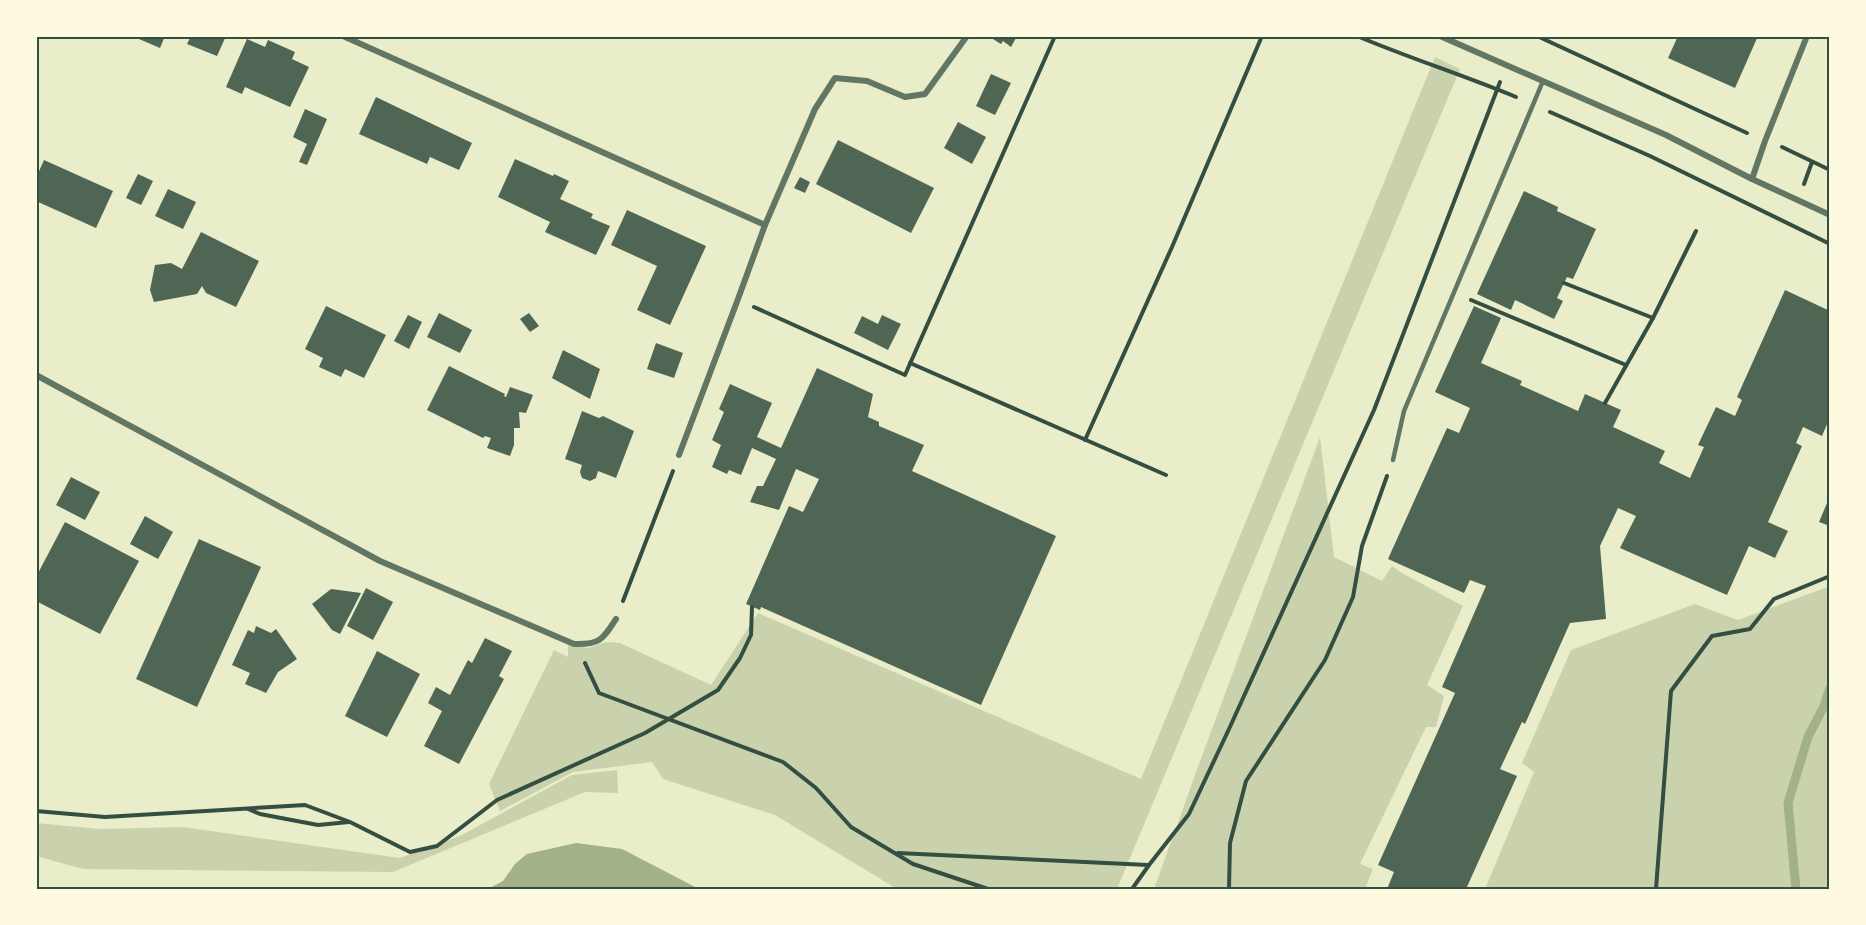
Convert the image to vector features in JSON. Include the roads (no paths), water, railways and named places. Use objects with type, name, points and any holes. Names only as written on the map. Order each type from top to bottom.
[{"type":"street","points":[[343,36],[765,225]]},
{"type":"street","points":[[679,455],[765,225],[815,109],[836,78],[867,81],[905,97],[925,94],[967,36]]},
{"type":"street","points":[[1440,36],[1666,135],[1830,216]]},
{"type":"street","points":[[1752,178],[1807,36]]},
{"type":"street","points":[[36,375],[380,561],[574,644],[590,645],[604,637],[616,619]]},
{"type":"lane","points":[[1393,459],[1404,411],[1543,81]]},
{"type":"waterway","points":[[1796,889],[1788,803],[1808,737],[1824,706],[1830,688]]}]
